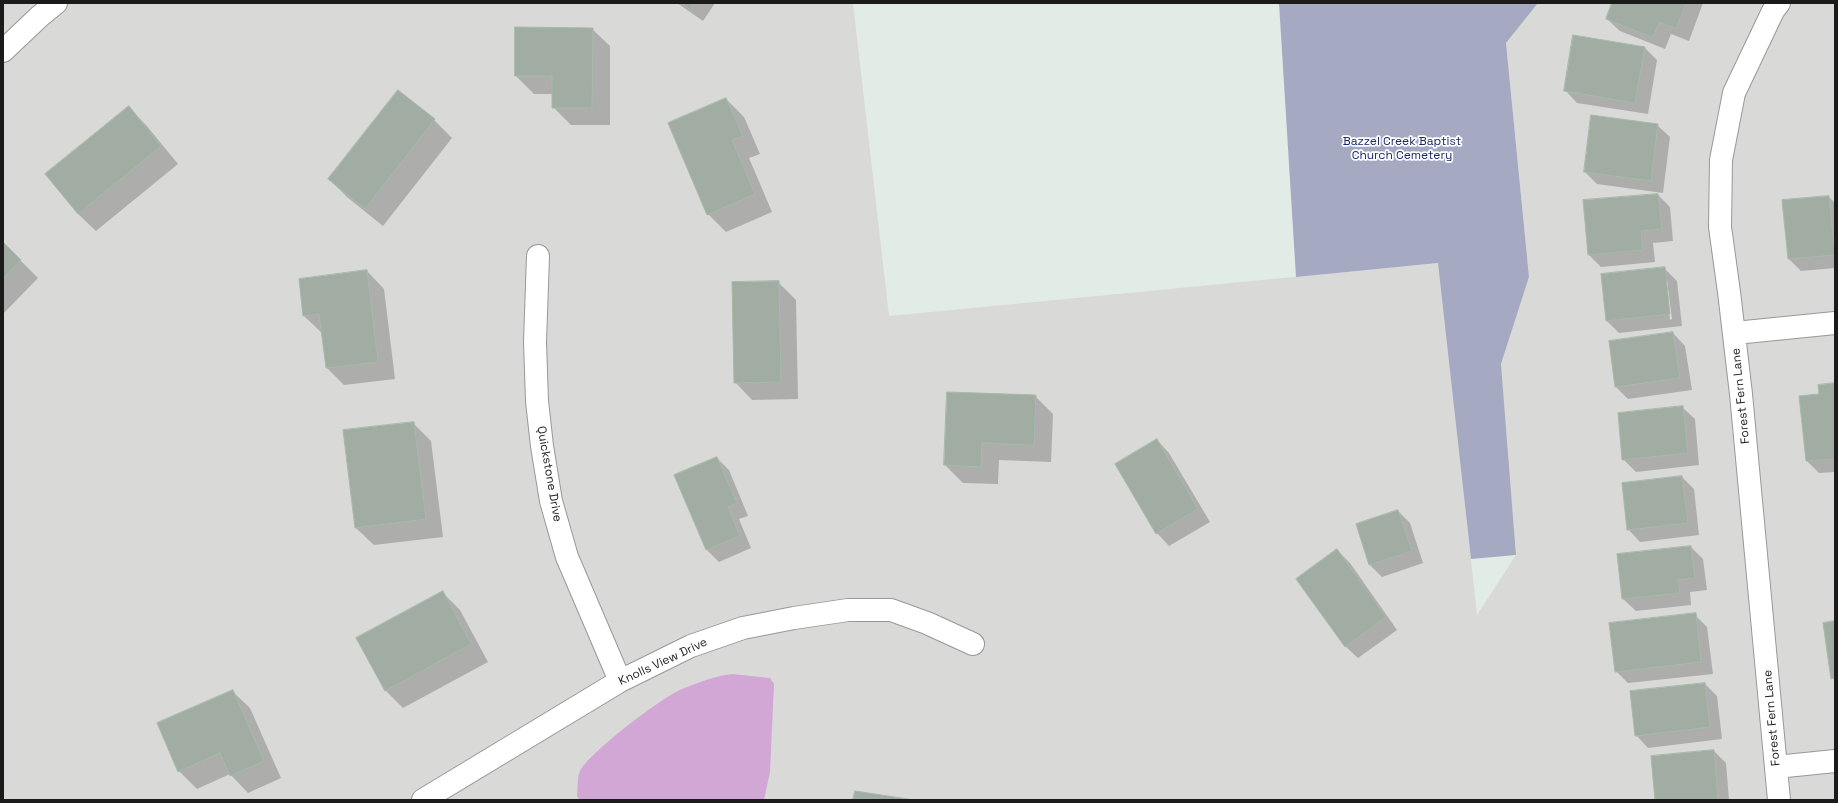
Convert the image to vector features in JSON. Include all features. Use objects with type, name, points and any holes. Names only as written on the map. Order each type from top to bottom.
[{"type":"street","points":[[3,51],[56,3]]},
{"type":"street","name":"Forest Fern Lane","points":[[1779,3],[1773,11],[1734,93],[1721,160],[1720,227],[1735,334],[1779,800]]},
{"type":"street","name":"Quickstone Drive","points":[[538,256],[535,342],[537,401],[542,446],[551,501],[567,557],[620,681]]},
{"type":"street","points":[[1735,334],[1835,323]]},
{"type":"street","name":"Knolls View Drive","points":[[423,800],[620,681],[691,646],[743,628],[794,618],[848,610],[891,610],[927,623],[973,644]]},
{"type":"street","points":[[1776,768],[1835,761]]},
{"type":"shaded area","points":[[3,3],[853,3],[889,316],[1439,263],[1477,615],[1516,555],[1501,364],[1529,277],[1506,43],[1538,3],[1835,3],[1835,800],[3,800]]},
{"type":"shaded area","points":[[732,674],[770,678],[774,684],[770,772],[764,800],[580,800],[577,796],[580,771],[586,763],[611,739],[672,694],[706,680]]},
{"type":"green space","name":"Bazzel Creek Baptist Church Cemetery","points":[[1279,3],[1538,3],[1506,43],[1529,277],[1501,364],[1516,555],[1471,559],[1438,263],[1296,277]]},
{"type":"building","points":[[681,3],[694,3],[690,9]]},
{"type":"building","points":[[1612,3],[1686,3],[1676,29],[1659,22],[1653,38],[1606,19]]},
{"type":"building","points":[[515,27],[593,28],[592,108],[552,108],[552,76],[515,76]]},
{"type":"building","points":[[1573,35],[1645,47],[1635,103],[1564,91]]},
{"type":"building","points":[[398,90],[435,119],[365,209],[328,179]]},
{"type":"building","points":[[726,98],[743,136],[732,140],[755,194],[707,215],[668,123]]},
{"type":"building","points":[[129,106],[161,146],[78,214],[45,174]]},
{"type":"building","points":[[1591,115],[1658,124],[1651,181],[1584,172]]},
{"type":"building","points":[[1658,194],[1662,229],[1641,231],[1643,250],[1588,255],[1583,200]]},
{"type":"building","points":[[1829,196],[1835,255],[1788,259],[1782,200]]},
{"type":"building","points":[[3,242],[21,260],[3,279]]},
{"type":"building","points":[[1665,267],[1670,314],[1606,321],[1601,274]]},
{"type":"building","points":[[367,270],[378,362],[326,368],[319,314],[303,316],[299,279]]},
{"type":"building","points":[[779,281],[781,382],[734,383],[732,282]]},
{"type":"building","points":[[1673,332],[1680,378],[1615,387],[1609,341]]},
{"type":"building","points":[[1835,383],[1835,459],[1806,461],[1799,396],[1819,394],[1818,385]]},
{"type":"building","points":[[947,392],[1036,395],[1034,445],[982,443],[981,467],[944,465]]},
{"type":"building","points":[[1683,406],[1688,453],[1622,460],[1618,413]]},
{"type":"building","points":[[414,422],[426,519],[355,528],[343,430]]},
{"type":"building","points":[[1157,439],[1198,509],[1156,534],[1115,464]]},
{"type":"building","points":[[717,457],[737,503],[728,507],[740,536],[706,550],[674,475]]},
{"type":"building","points":[[1682,476],[1688,523],[1627,530],[1622,483]]},
{"type":"building","points":[[1398,510],[1412,551],[1369,565],[1356,524]]},
{"type":"building","points":[[1691,546],[1695,578],[1678,580],[1680,593],[1622,599],[1617,554]]},
{"type":"building","points":[[1337,549],[1386,617],[1345,647],[1296,579]]},
{"type":"building","points":[[443,591],[471,644],[385,691],[356,638]]},
{"type":"building","points":[[1696,613],[1701,662],[1615,672],[1609,623]]},
{"type":"building","points":[[1835,621],[1835,678],[1831,679],[1823,623]]},
{"type":"building","points":[[1705,683],[1710,727],[1635,736],[1630,691]]},
{"type":"building","points":[[233,690],[264,761],[230,776],[220,753],[178,772],[157,723]]},
{"type":"building","points":[[1714,750],[1718,800],[1655,800],[1651,756]]},
{"type":"building","points":[[855,791],[914,800],[853,800]]}]
